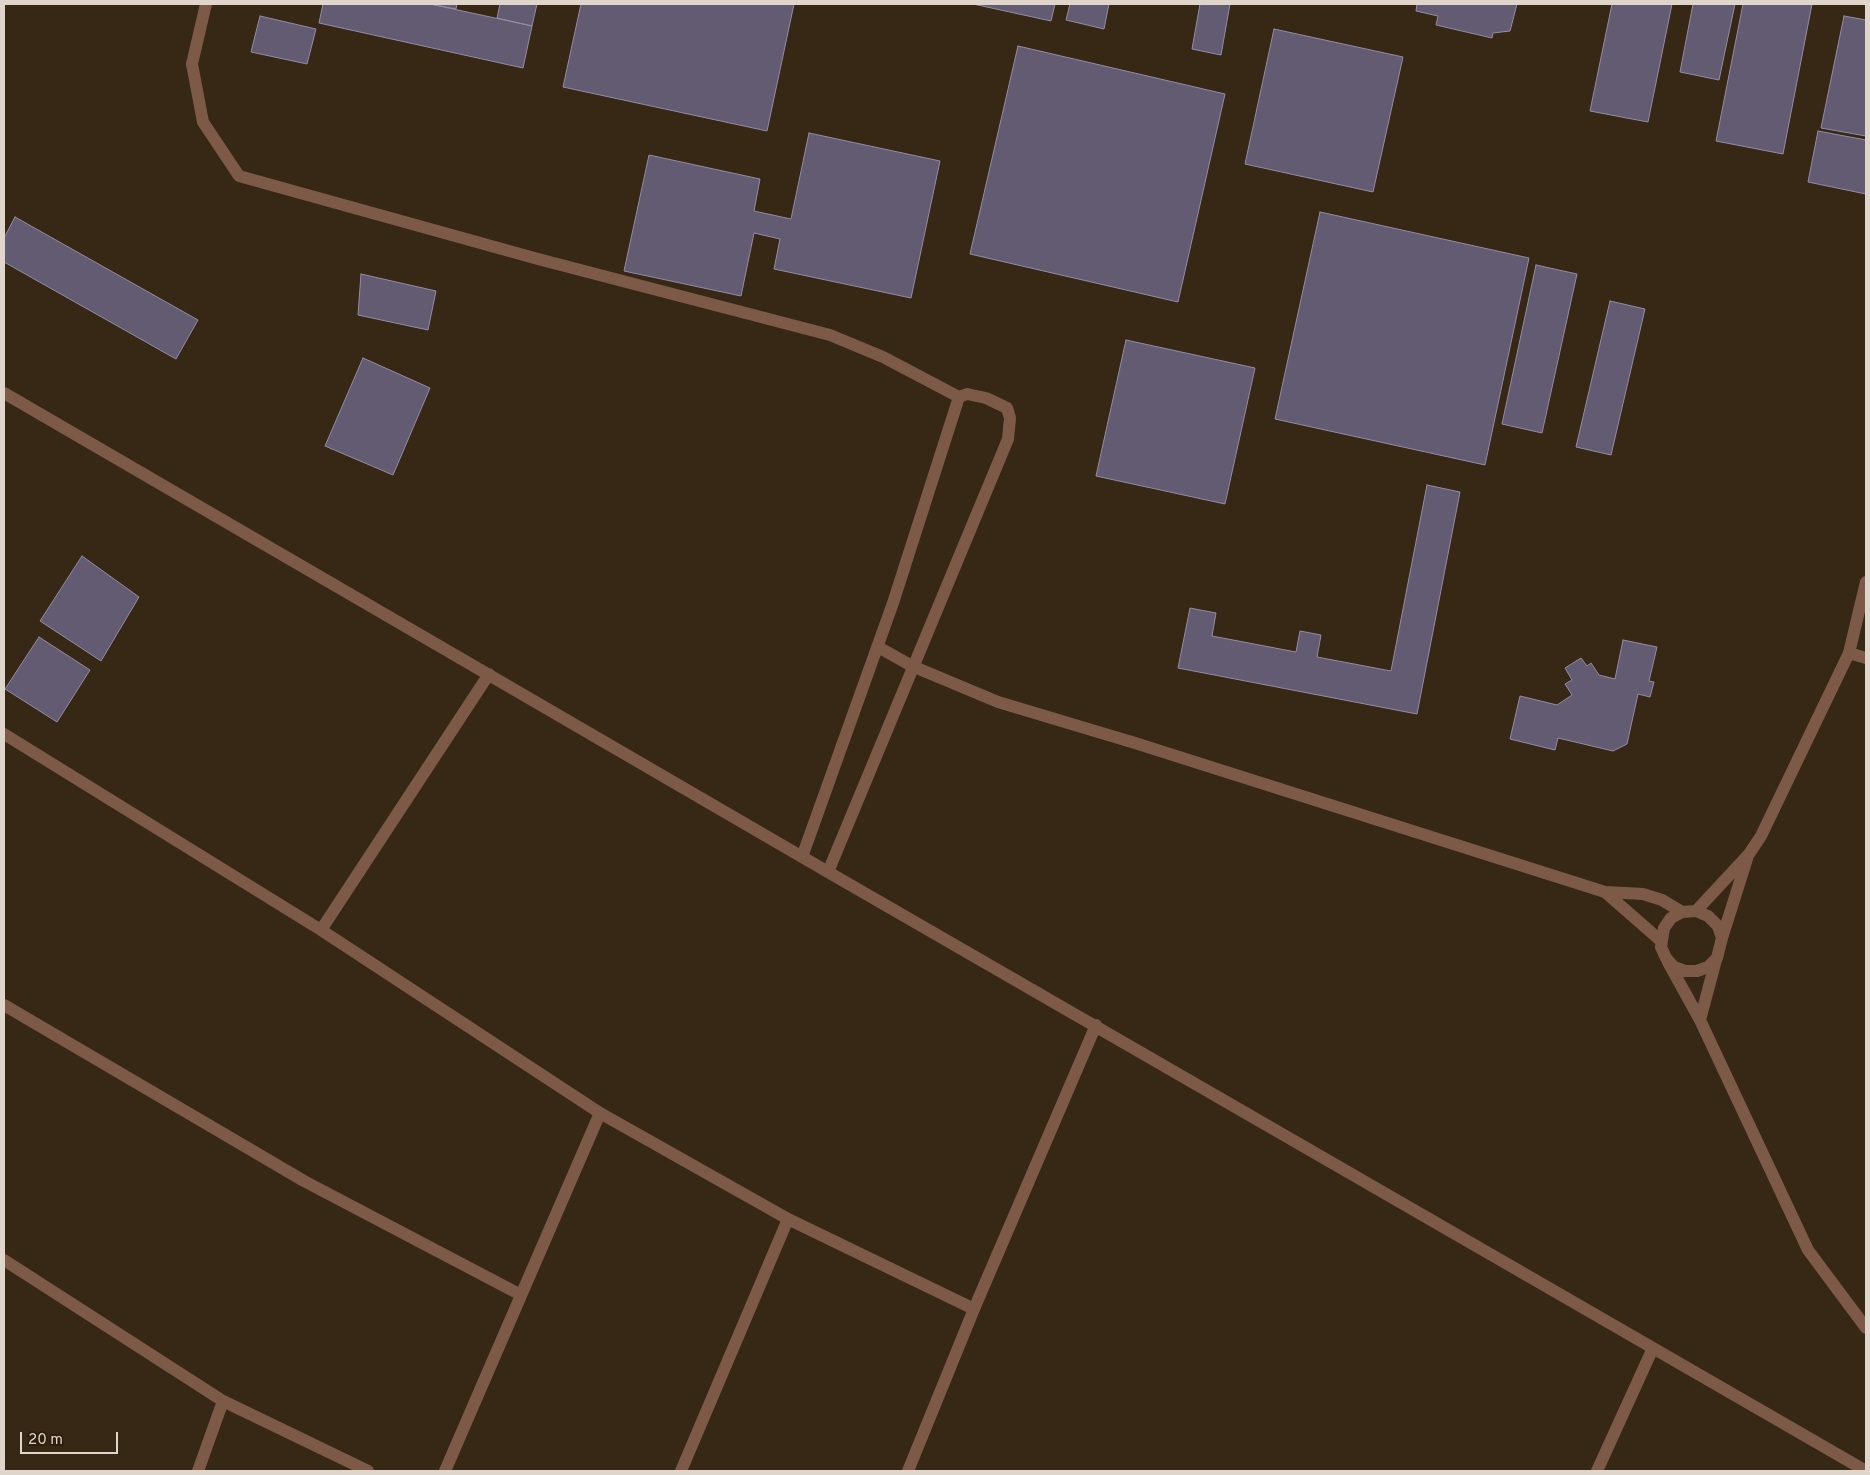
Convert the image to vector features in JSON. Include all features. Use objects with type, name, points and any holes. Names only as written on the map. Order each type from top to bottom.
[{"type":"street","points":[[206,4],[192,64],[193,74],[203,122],[239,176],[538,259],[830,335],[883,357],[959,397],[967,394],[986,398],[1007,408],[1010,418],[1008,439],[912,666],[828,872]]},
{"type":"street","points":[[4,393],[802,857],[1866,1471]]},
{"type":"street","points":[[802,857],[878,647],[959,397]]},
{"type":"street","points":[[1696,911],[1749,854],[1769,820],[1848,653],[1866,582]]},
{"type":"street","points":[[878,647],[912,666],[998,702],[1135,743],[1605,892],[1643,894],[1662,900],[1682,912]]},
{"type":"street","points":[[1848,653],[1866,658]]},
{"type":"street","points":[[321,930],[490,674]]},
{"type":"street","points":[[4,734],[321,930],[600,1113],[788,1219],[974,1308]]},
{"type":"street","points":[[1700,1020],[1722,938],[1749,854]]},
{"type":"street","points":[[1605,892],[1661,941],[1666,958],[1700,1020],[1808,1250],[1866,1328]]},
{"type":"street","points":[[1661,941],[1667,923],[1671,918],[1682,912],[1696,911],[1708,916],[1718,926],[1722,938]]},
{"type":"street","points":[[1666,958],[1680,969],[1697,971],[1708,967],[1717,958]]},
{"type":"street","points":[[4,1005],[304,1180],[521,1295]]},
{"type":"street","points":[[908,1471],[974,1308],[1096,1025]]},
{"type":"street","points":[[445,1471],[600,1113]]},
{"type":"street","points":[[681,1471],[788,1219]]},
{"type":"street","points":[[4,1260],[223,1402],[368,1471]]},
{"type":"street","points":[[1597,1471],[1653,1348]]},
{"type":"street","points":[[198,1471],[223,1402]]},
{"type":"building","points":[[323,4],[430,4],[532,26],[523,68],[319,23]]},
{"type":"building","points":[[430,4],[457,4],[456,9]]},
{"type":"building","points":[[500,4],[537,4],[532,26],[497,18]]},
{"type":"building","points":[[581,4],[794,4],[767,131],[563,87]]},
{"type":"building","points":[[973,4],[1055,4],[1051,21]]},
{"type":"building","points":[[1070,4],[1109,4],[1104,29],[1066,20]]},
{"type":"building","points":[[1200,4],[1230,4],[1221,55],[1192,49]]},
{"type":"building","points":[[1417,4],[1517,4],[1510,31],[1493,33],[1492,38],[1436,25],[1438,16],[1416,11]]},
{"type":"building","points":[[1612,4],[1672,4],[1648,122],[1590,111]]},
{"type":"building","points":[[1693,4],[1735,4],[1719,80],[1680,72]]},
{"type":"building","points":[[1743,4],[1812,4],[1783,154],[1716,141]]},
{"type":"building","points":[[260,16],[316,29],[307,64],[251,52]]},
{"type":"building","points":[[1844,16],[1866,20],[1866,136],[1821,128]]},
{"type":"building","points":[[1274,29],[1403,57],[1373,192],[1245,164]]},
{"type":"building","points":[[1018,46],[1225,94],[1178,302],[970,254]]},
{"type":"building","points":[[1818,131],[1866,140],[1866,194],[1808,182]]},
{"type":"building","points":[[809,133],[940,161],[911,298],[774,269],[780,239],[754,233],[741,296],[624,271],[649,155],[760,179],[754,211],[791,219]]},
{"type":"building","points":[[1320,212],[1529,258],[1485,465],[1275,419]]},
{"type":"building","points":[[15,217],[198,320],[176,359],[4,262],[4,238]]},
{"type":"building","points":[[1536,265],[1577,274],[1542,433],[1502,424]]},
{"type":"building","points":[[361,274],[436,291],[428,330],[358,315]]},
{"type":"building","points":[[1610,301],[1645,309],[1611,455],[1576,447]]},
{"type":"building","points":[[1126,340],[1255,368],[1225,504],[1096,476]]},
{"type":"building","points":[[363,358],[430,388],[393,475],[325,446]]},
{"type":"building","points":[[1427,485],[1460,492],[1417,714],[1178,668],[1190,608],[1216,613],[1212,636],[1296,652],[1300,631],[1321,635],[1317,657],[1391,671]]},
{"type":"building","points":[[82,556],[139,597],[101,661],[40,621]]},
{"type":"building","points":[[39,637],[90,670],[57,722],[5,689]]},
{"type":"building","points":[[1623,640],[1657,647],[1649,681],[1654,682],[1650,697],[1638,694],[1627,744],[1613,751],[1558,738],[1555,750],[1510,739],[1520,696],[1557,705],[1572,695],[1565,684],[1572,680],[1565,668],[1581,658],[1587,666],[1591,663],[1599,675],[1615,679]]}]
